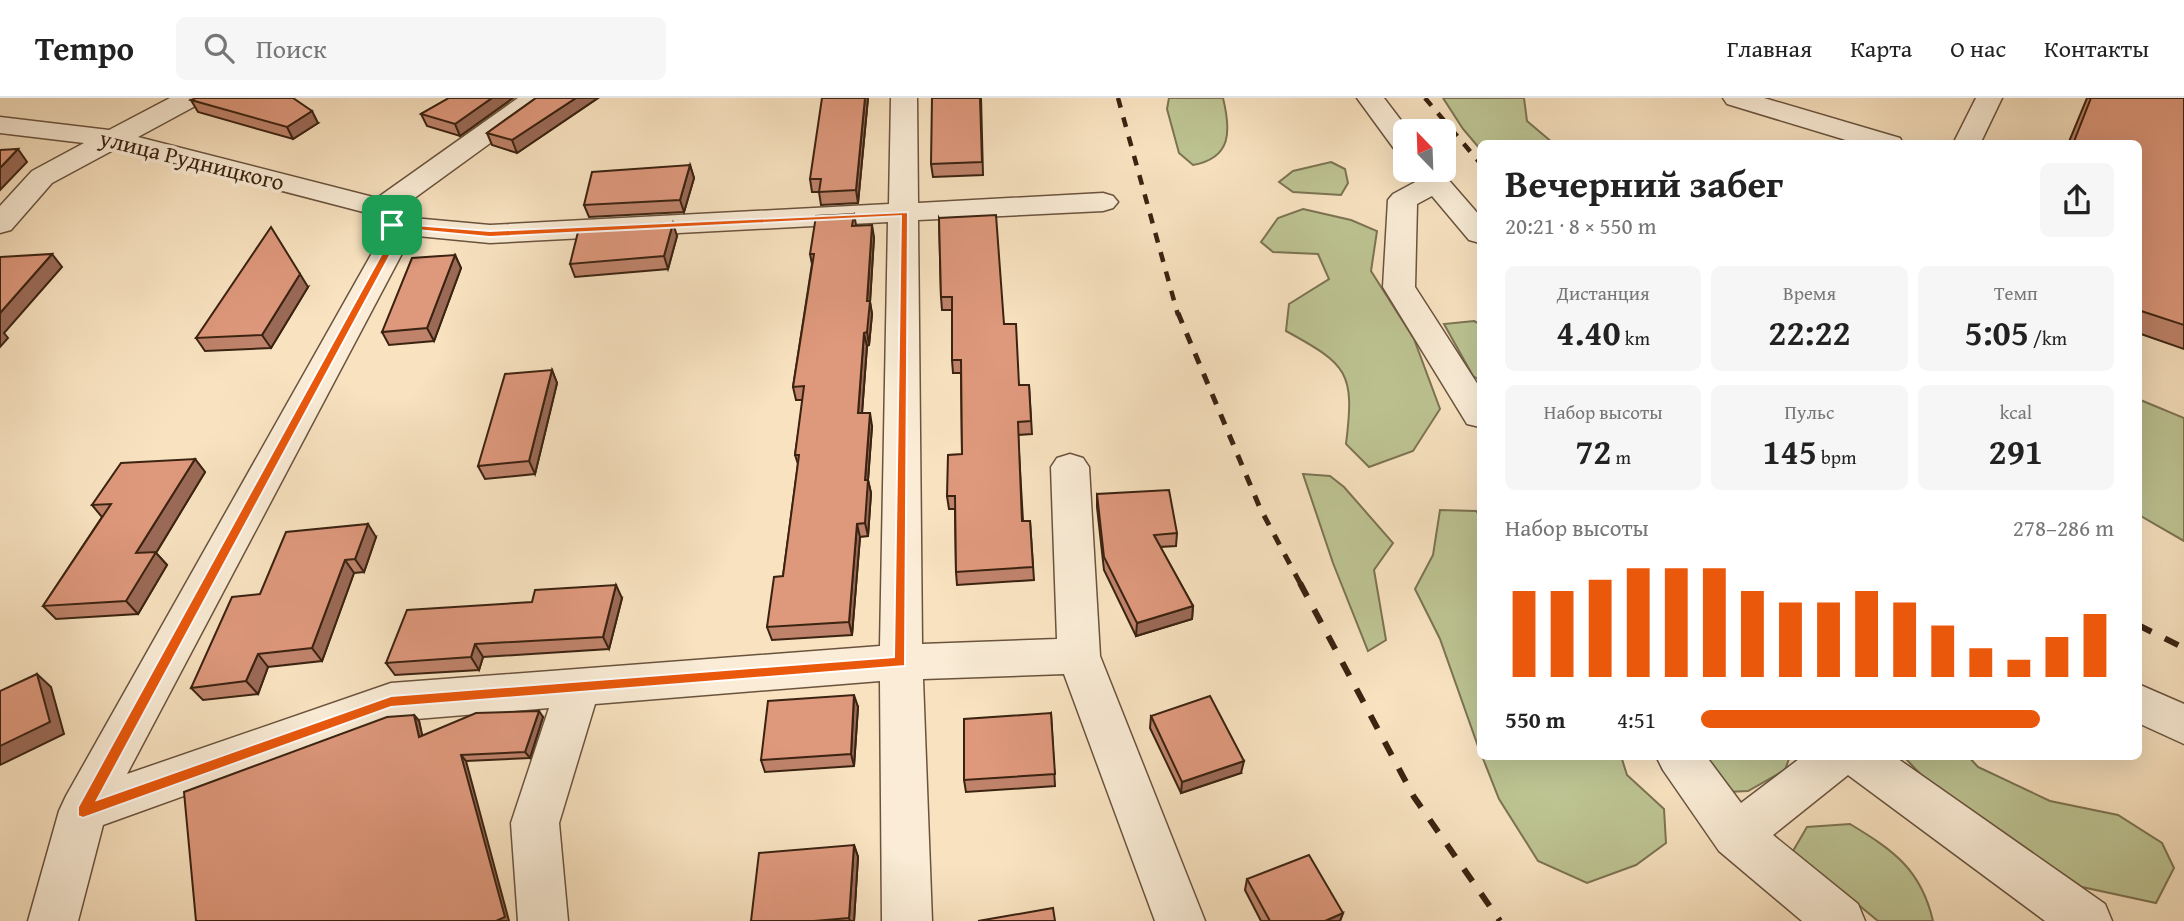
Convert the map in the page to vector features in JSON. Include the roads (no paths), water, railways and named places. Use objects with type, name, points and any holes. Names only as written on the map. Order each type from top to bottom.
[{"type":"street","points":[[0,224],[42,177],[190,98]]},
{"type":"street","points":[[53,921],[83,811],[391,246],[387,216],[535,98]]},
{"type":"street","points":[[904,98],[901,662],[906,921]]},
{"type":"street","points":[[1370,98],[1393,128]]},
{"type":"street","points":[[1735,98],[1877,140]]},
{"type":"street","points":[[1968,140],[1989,98]]},
{"type":"street","name":"улица Рудницкого","points":[[0,125],[115,139],[387,216],[490,234],[1103,202]]},
{"type":"street","points":[[1424,182],[1403,200],[1399,287],[1477,410]]},
{"type":"street","points":[[1434,182],[1477,231]]},
{"type":"street","points":[[1070,467],[1079,656],[1180,921]]},
{"type":"street","points":[[83,811],[391,702],[901,662],[1079,656]]},
{"type":"street","points":[[543,921],[536,822],[578,687]]},
{"type":"street","points":[[2142,704],[2184,725]]},
{"type":"street","points":[[1682,760],[1736,835],[1840,921]]},
{"type":"street","points":[[1736,835],[1833,760]]},
{"type":"street","points":[[1864,760],[2087,921]]},
{"type":"railway","points":[[1118,98],[1178,315]]},
{"type":"railway","points":[[1425,98],[1477,159]]},
{"type":"railway","points":[[1178,313],[1260,508],[1301,585]]},
{"type":"railway","points":[[1300,583],[1414,797],[1500,921]]},
{"type":"railway","points":[[2142,627],[2184,648]]}]
